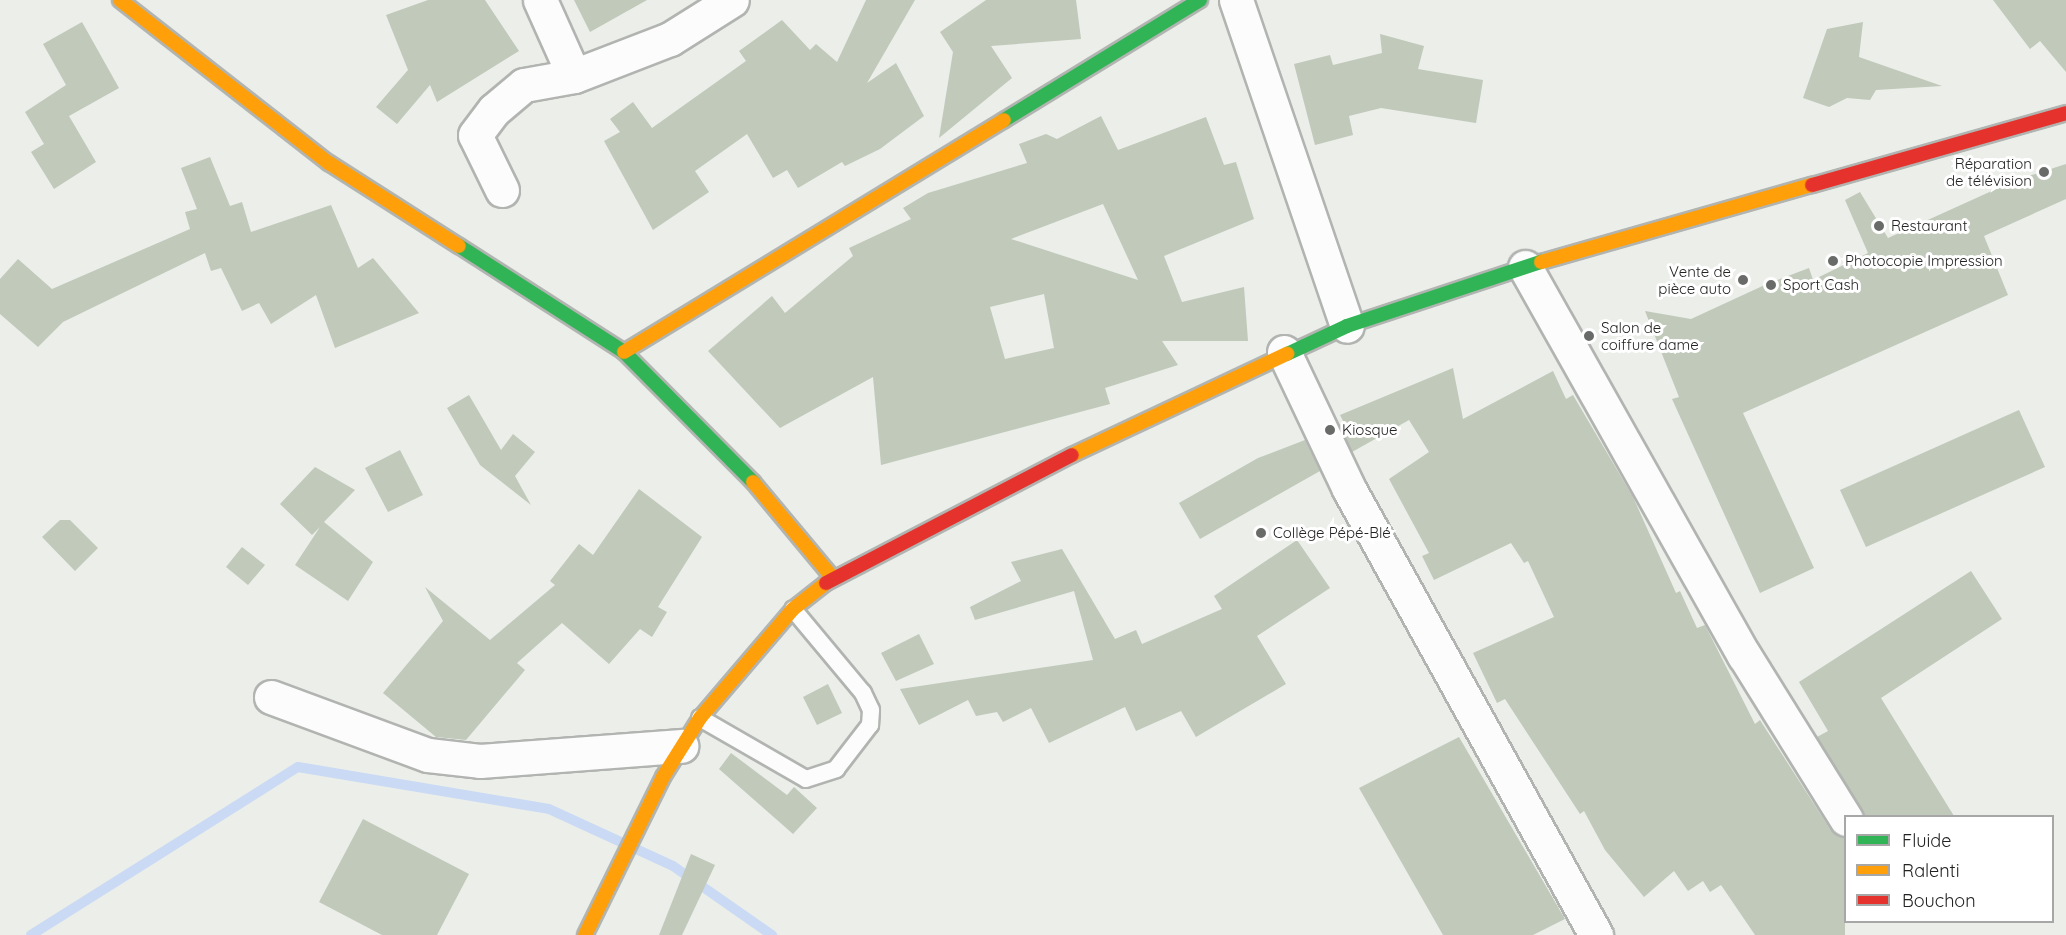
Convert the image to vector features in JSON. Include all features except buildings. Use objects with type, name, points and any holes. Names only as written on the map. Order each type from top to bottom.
[{"type":"street","points":[[540,0],[574,76]]},
{"type":"street","points":[[502,190],[476,135],[480,122],[524,85],[574,76],[670,39],[732,0]]},
{"type":"street","points":[[624,352],[1200,0]]},
{"type":"street","points":[[1236,0],[1347,326]]},
{"type":"street","points":[[122,1],[329,163],[624,352],[732,457],[833,579]]},
{"type":"street","points":[[585,935],[681,746],[700,718],[793,609],[833,579],[1284,352],[1347,326],[1525,267],[2066,113]]},
{"type":"street","points":[[1525,267],[1743,655],[1844,817]]},
{"type":"street","points":[[1284,352],[1349,489],[1596,935]]},
{"type":"street","points":[[271,697],[428,756],[480,761],[681,746]]},
{"type":"lane","points":[[700,718],[806,779],[836,769],[870,725],[871,710],[863,693],[793,609]]},
{"type":"waterway","points":[[31,935],[298,767],[549,809],[673,866],[772,935]]},
{"type":"traffic: fast","points":[[1004,120],[1200,0]]},
{"type":"traffic: fast","points":[[459,246],[624,352],[753,482]]},
{"type":"traffic: fast","points":[[1287,354],[1347,326],[1541,262]]},
{"type":"traffic: slow","points":[[120,0],[329,163],[459,246]]},
{"type":"traffic: slow","points":[[624,352],[1004,120]]},
{"type":"traffic: slow","points":[[1541,262],[1812,185]]},
{"type":"traffic: slow","points":[[1072,455],[1287,354]]},
{"type":"traffic: slow","points":[[753,482],[833,578]]},
{"type":"traffic: slow","points":[[585,935],[663,777],[700,718],[793,609],[826,583]]},
{"type":"traffic: jam","points":[[1812,185],[2066,113]]},
{"type":"traffic: jam","points":[[826,583],[1072,455]]},
{"type":"place","name":"Réparation de télévision","points":[[2044,172]]},
{"type":"place","name":"Restaurant","points":[[1879,226]]},
{"type":"place","name":"Photocopie Impression","points":[[1833,261]]},
{"type":"place","name":"Vente de pièce auto","points":[[1743,280]]},
{"type":"place","name":"Sport Cash","points":[[1771,285]]},
{"type":"place","name":"Salon de coiffure dame","points":[[1589,336]]},
{"type":"place","name":"Kiosque","points":[[1330,430]]},
{"type":"place","name":"Collège Pépé-Blé","points":[[1261,533]]}]
